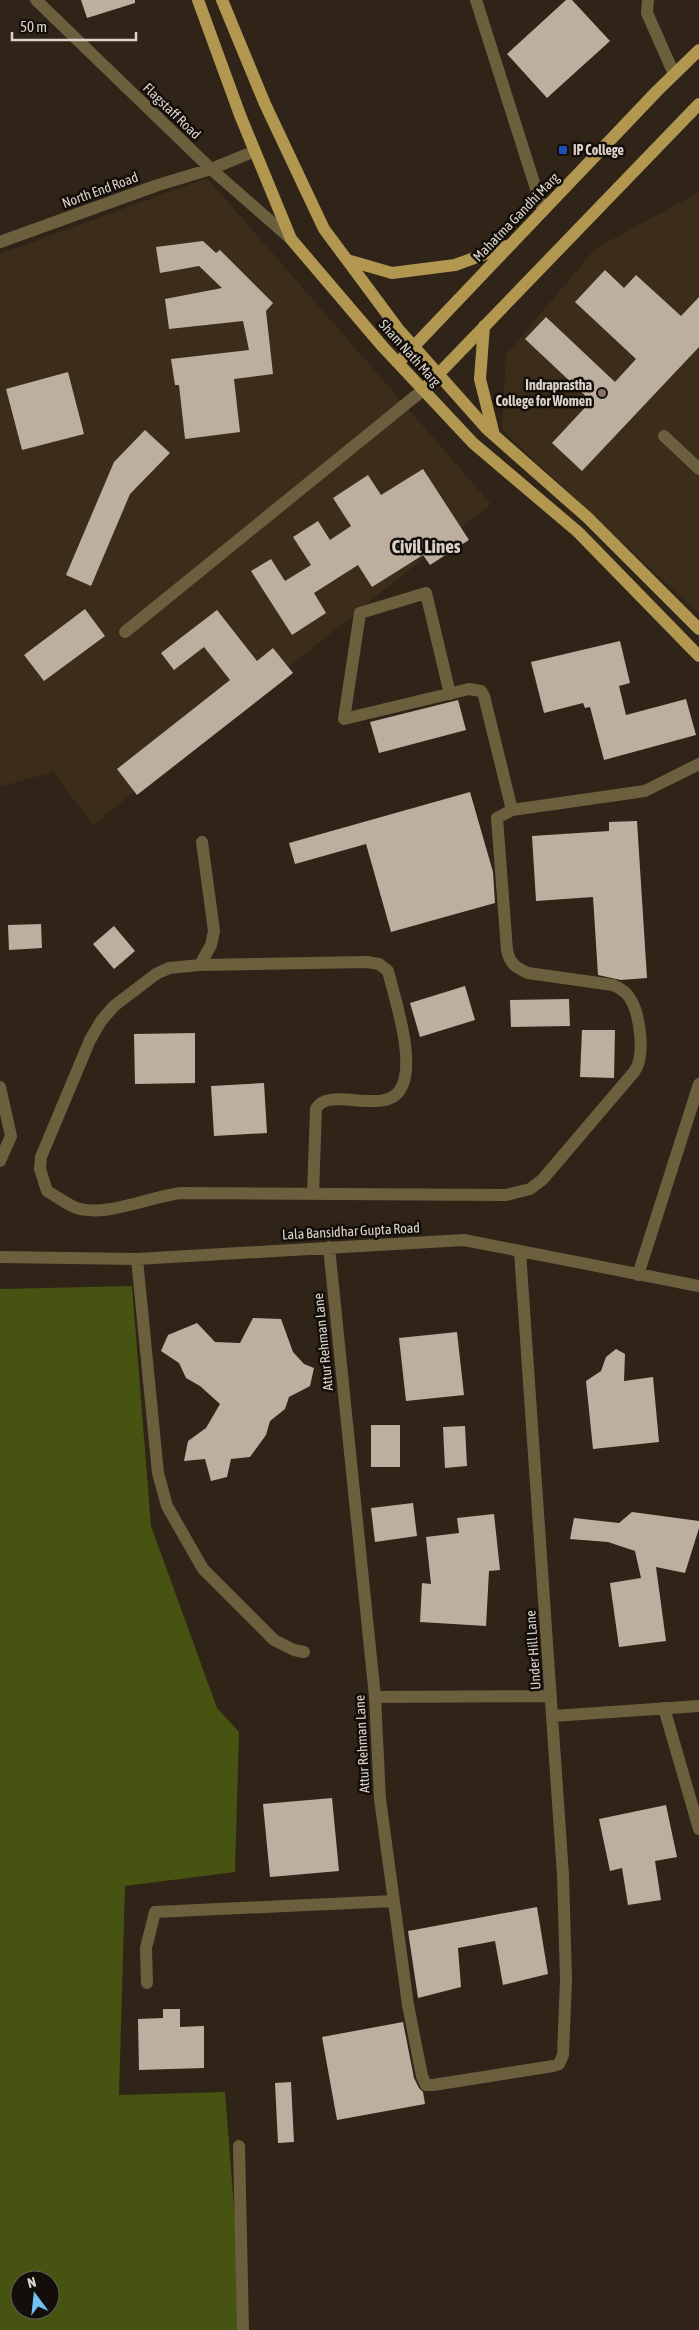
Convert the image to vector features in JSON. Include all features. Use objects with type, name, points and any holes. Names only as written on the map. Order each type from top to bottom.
[{"type":"main road","name":"Sham Nath Marg","points":[[198,0],[255,151],[291,239],[398,363],[473,443],[578,532],[699,656]]},
{"type":"main road","name":"Sham Nath Marg","points":[[222,0],[266,104],[324,229],[347,260],[414,346],[494,435],[588,518],[699,629]]},
{"type":"main road","name":"Mahatma Gandhi Marg","points":[[398,363],[542,211],[699,50]]},
{"type":"main road","points":[[423,390],[699,104]]},
{"type":"main road","points":[[347,260],[392,273],[455,265],[509,246]]},
{"type":"main road","points":[[484,326],[480,379],[494,435]]},
{"type":"street","name":"Flagstaff Road","points":[[36,0],[210,169],[291,239]]},
{"type":"street","points":[[476,0],[542,211]]},
{"type":"street","points":[[648,0],[647,13],[674,74]]},
{"type":"street","name":"North End Road","points":[[0,242],[149,188],[210,169],[255,151]]},
{"type":"street","points":[[125,632],[423,390]]},
{"type":"street","points":[[664,436],[699,469]]},
{"type":"street","points":[[450,694],[426,593],[360,613],[344,719],[475,689],[484,696],[512,810]]},
{"type":"street","points":[[313,1194],[316,1109],[318,1104],[327,1100],[382,1100],[396,1095],[401,1089],[406,1064],[406,1045],[388,971],[379,964],[367,962],[200,965],[169,968],[156,974],[114,1006],[101,1021],[90,1040],[41,1157],[40,1169],[47,1191],[75,1207],[101,1211],[164,1195],[506,1195],[518,1193],[542,1180],[639,1066],[641,1055],[638,1021],[633,1004],[623,990],[613,985],[528,973],[516,968],[510,961],[507,950],[496,818],[512,810],[645,791],[699,764]]},
{"type":"street","points":[[200,965],[211,945],[214,930],[202,842]]},
{"type":"street","points":[[638,1275],[699,1084]]},
{"type":"street","points":[[0,1087],[11,1136],[0,1161]]},
{"type":"street","name":"Lala Bansidhar Gupta Road","points":[[0,1258],[137,1259],[464,1240],[699,1286]]},
{"type":"street","name":"Attur Rehman Lane","points":[[329,1247],[376,1697],[380,1799],[408,2005],[422,2076],[426,2085],[433,2086],[553,2066],[562,2060],[564,2047]]},
{"type":"street","name":"Under Hill Lane","points":[[520,1252],[563,1875],[566,1980],[564,2047]]},
{"type":"street","points":[[137,1259],[158,1473],[167,1506],[203,1569],[274,1640],[294,1650],[304,1652]]},
{"type":"street","points":[[376,1697],[551,1696]]},
{"type":"street","points":[[553,1716],[699,1706]]},
{"type":"street","points":[[664,1708],[699,1829]]},
{"type":"street","points":[[147,1983],[146,1948],[155,1912],[394,1902]]},
{"type":"street","points":[[239,2146],[243,2330]]},
{"type":"shaded area","points":[[207,178],[491,504],[93,825],[53,772],[0,787],[0,254]]},
{"type":"shaded area","name":"Indraprastha College for Women","points":[[699,192],[699,614],[502,430],[506,355],[595,249]]},
{"type":"green space","points":[[132,1286],[151,1526],[217,1708],[239,1732],[235,1872],[125,1886],[119,2095],[225,2092],[242,2308],[240,2330],[0,2330],[0,1289]]},
{"type":"building","points":[[81,0],[135,0],[135,3],[87,18]]},
{"type":"building","points":[[566,0],[572,0],[610,41],[547,98],[507,54]]},
{"type":"building","points":[[203,241],[216,253],[220,250],[273,303],[266,311],[273,374],[234,379],[240,432],[185,439],[179,385],[175,385],[171,359],[249,350],[243,321],[169,329],[165,299],[222,288],[199,266],[160,273],[156,247]]},
{"type":"building","points":[[605,270],[624,288],[636,275],[681,316],[699,297],[699,347],[582,471],[552,443],[591,401],[525,339],[546,317],[615,382],[636,359],[575,302]]},
{"type":"building","points":[[68,372],[84,434],[22,450],[6,389]]},
{"type":"building","points":[[145,430],[170,453],[130,494],[91,586],[66,575],[114,462]]},
{"type":"building","points":[[423,469],[469,540],[430,565],[423,555],[372,587],[358,565],[314,593],[326,613],[292,635],[251,571],[271,559],[285,581],[311,565],[293,537],[318,521],[330,540],[351,526],[333,498],[368,475],[381,495]]},
{"type":"building","points":[[85,609],[105,636],[44,681],[24,655]]},
{"type":"building","points":[[217,610],[257,661],[273,648],[293,673],[137,795],[117,769],[230,680],[204,647],[174,670],[161,653]]},
{"type":"building","points":[[620,641],[630,683],[619,686],[626,715],[686,699],[696,735],[604,760],[590,707],[585,708],[583,703],[544,713],[531,662]]},
{"type":"building","points":[[458,700],[466,730],[379,753],[370,722]]},
{"type":"building","points":[[470,792],[493,872],[495,903],[391,932],[366,844],[295,864],[289,843]]},
{"type":"building","points":[[637,821],[647,978],[621,980],[598,975],[593,897],[536,901],[532,836],[609,831],[609,822]]},
{"type":"building","points":[[41,924],[42,948],[9,950],[8,925]]},
{"type":"building","points":[[114,926],[135,951],[114,969],[93,944]]},
{"type":"building","points":[[465,986],[475,1020],[420,1037],[410,1003]]},
{"type":"building","points":[[569,999],[570,1026],[511,1027],[510,1000]]},
{"type":"building","points":[[582,1030],[615,1030],[614,1078],[580,1077]]},
{"type":"building","points":[[195,1033],[195,1083],[135,1084],[134,1034]]},
{"type":"building","points":[[264,1083],[267,1133],[214,1136],[211,1086]]},
{"type":"building","points":[[253,1318],[281,1319],[293,1352],[304,1364],[314,1368],[310,1386],[289,1397],[285,1409],[270,1421],[266,1435],[250,1457],[231,1459],[227,1477],[211,1481],[205,1459],[184,1461],[188,1441],[206,1428],[220,1404],[200,1386],[186,1378],[179,1363],[161,1351],[168,1335],[197,1323],[215,1342],[240,1343]]},
{"type":"building","points":[[457,1332],[464,1395],[406,1401],[399,1338]]},
{"type":"building","points":[[616,1349],[625,1354],[624,1381],[653,1377],[659,1442],[593,1449],[586,1381],[601,1371],[606,1357]]},
{"type":"building","points":[[371,1425],[400,1425],[400,1467],[371,1467]]},
{"type":"building","points":[[465,1426],[467,1466],[445,1468],[443,1427]]},
{"type":"building","points":[[413,1503],[417,1536],[375,1542],[371,1508]]},
{"type":"building","points":[[632,1512],[699,1521],[699,1528],[685,1573],[656,1567],[666,1641],[619,1647],[610,1583],[641,1578],[635,1551],[608,1542],[570,1539],[574,1518],[619,1523]]},
{"type":"building","points":[[494,1514],[500,1570],[489,1571],[486,1626],[420,1622],[422,1583],[431,1584],[426,1537],[459,1533],[457,1518]]},
{"type":"building","points":[[332,1798],[339,1871],[270,1877],[263,1804]]},
{"type":"building","points":[[666,1805],[677,1857],[655,1861],[661,1900],[628,1905],[622,1868],[610,1871],[599,1819]]},
{"type":"building","points":[[537,1907],[548,1974],[503,1985],[495,1941],[458,1948],[461,1987],[418,1998],[408,1931]]},
{"type":"building","points":[[163,2009],[180,2009],[180,2027],[204,2026],[204,2068],[139,2070],[138,2019],[163,2018]]},
{"type":"building","points":[[403,2022],[414,2078],[423,2092],[425,2104],[337,2120],[322,2037]]},
{"type":"building","points":[[291,2082],[294,2142],[278,2143],[275,2083]]},
{"type":"place","name":"IP College","points":[[563,150]]},
{"type":"place","name":"Indraprastha College for Women","points":[[602,393]]},
{"type":"district","name":"Civil Lines","points":[[426,546]]}]
